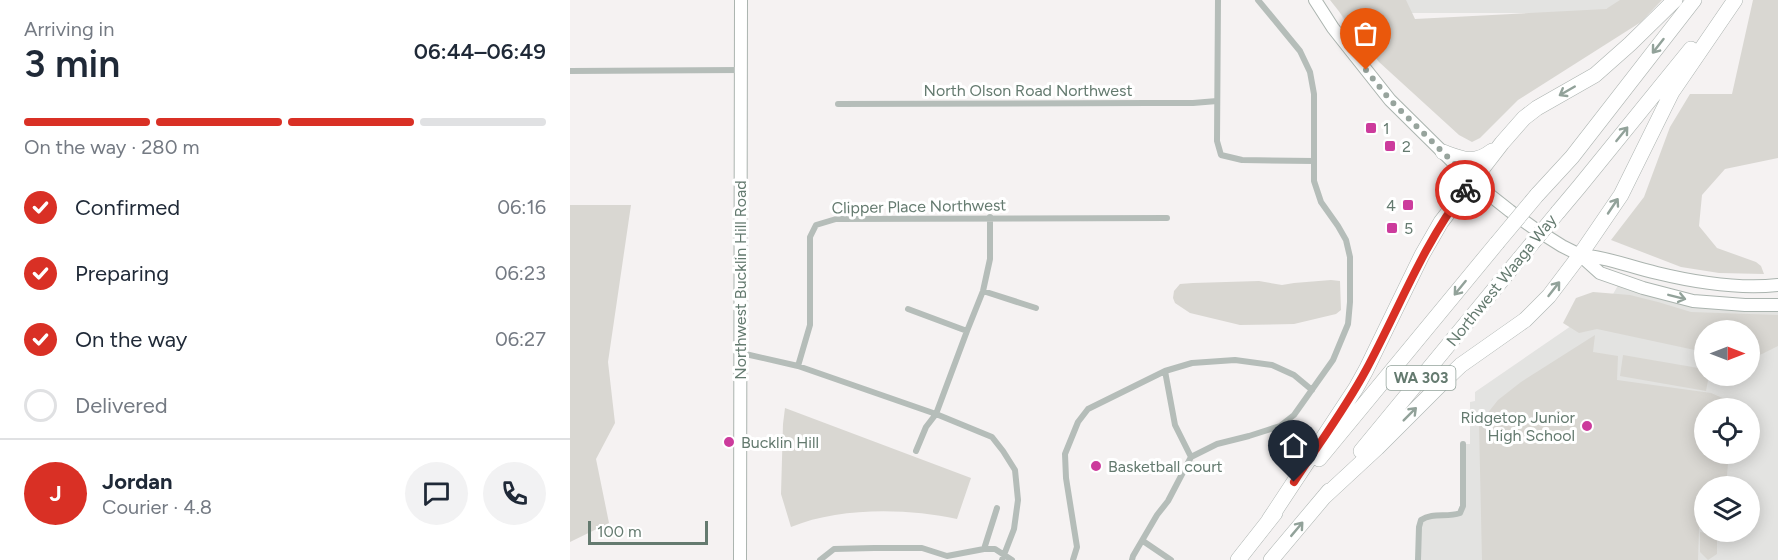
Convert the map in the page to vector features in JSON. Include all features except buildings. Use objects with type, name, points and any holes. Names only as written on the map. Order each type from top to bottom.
[{"type":"highway","points":[[1269,520],[1356,387],[1422,255],[1441,222],[1472,181],[1524,118],[1537,108],[1595,75],[1675,0]]},
{"type":"highway","name":"Northwest Waaga Way","points":[[1238,560],[1497,243],[1572,156],[1694,0]]},
{"type":"highway","name":"Northwest Waaga Way","points":[[1271,560],[1730,0]]},
{"type":"highway","points":[[1323,498],[1377,448],[1443,381],[1461,365],[1519,324],[1549,296],[1621,195],[1672,92],[1735,0]]},
{"type":"highway","points":[[1443,152],[1462,159],[1474,160],[1487,155],[1502,143]]},
{"type":"main road","name":"Northwest Bucklin Hill Road","points":[[740,560],[741,0]]},
{"type":"main road","points":[[1315,0],[1333,28],[1385,94],[1472,181],[1510,212],[1580,255],[1600,273],[1643,288],[1693,301],[1778,305]]},
{"type":"main road","points":[[1580,255],[1600,256],[1658,273],[1730,285],[1778,285]]},
{"type":"street","points":[[1218,0],[1216,141],[1221,155],[1242,160],[1314,161]]},
{"type":"street","points":[[1132,560],[1157,515],[1168,501],[1191,457],[1217,444],[1280,426],[1294,415],[1333,360],[1348,324],[1350,257],[1346,240],[1321,202],[1314,181],[1314,94],[1310,72],[1300,51],[1258,0]]},
{"type":"street","points":[[570,71],[741,70]]},
{"type":"street","name":"North Olson Road Northwest","points":[[838,104],[1148,104],[1217,101]]},
{"type":"street","points":[[916,451],[926,427],[936,414],[983,291],[990,259],[990,218]]},
{"type":"street","name":"Clipper Place Northwest","points":[[798,366],[810,325],[810,237],[816,225],[836,219],[1167,218]]},
{"type":"street","points":[[983,291],[1036,308]]},
{"type":"street","points":[[908,309],[967,331]]},
{"type":"street","points":[[740,353],[798,366],[936,414],[992,437],[1004,451],[1015,470],[1018,500],[1014,529],[1003,557]]},
{"type":"street","points":[[1073,560],[1077,547],[1066,478],[1065,454],[1078,422],[1088,409],[1165,371],[1192,363],[1235,360],[1272,365],[1294,375],[1312,390]]},
{"type":"street","points":[[1165,371],[1175,425],[1191,457]]},
{"type":"street","points":[[1418,560],[1421,519],[1428,515],[1453,516],[1460,513],[1463,506],[1463,444]]},
{"type":"street","points":[[984,549],[997,508]]},
{"type":"street","points":[[1143,541],[1171,560]]},
{"type":"street","points":[[820,560],[834,549],[922,548],[946,558],[984,549],[995,549],[1003,557],[1012,560]]},
{"type":"shaded area","points":[[1330,0],[1406,0],[1415,19],[1606,9],[1620,0],[1662,0],[1641,22],[1518,100],[1480,138],[1472,142],[1459,135],[1379,62]]},
{"type":"shaded area","points":[[1333,0],[1632,0],[1594,13],[1379,13],[1351,33]]},
{"type":"shaded area","points":[[1753,0],[1778,0],[1778,158],[1725,169],[1702,195],[1699,226],[1717,248],[1756,262],[1761,266],[1764,274],[1719,273],[1681,267],[1611,240],[1644,197],[1670,127],[1690,94],[1732,94]]},
{"type":"shaded area","points":[[570,205],[631,205],[608,362],[615,423],[596,459],[609,523],[570,542]]},
{"type":"shaded area","name":"Ridgetop Junior High School","points":[[1621,280],[1693,301],[1778,305],[1778,560],[1418,560],[1421,520],[1460,513],[1463,444],[1470,444],[1470,402],[1475,401],[1475,392],[1608,303]]},
{"type":"shaded area","points":[[1259,281],[1282,285],[1340,281],[1341,310],[1336,314],[1294,324],[1240,325],[1190,313],[1175,303],[1173,298],[1174,291],[1180,284]]},
{"type":"shaded area","points":[[1593,292],[1630,295],[1691,312],[1778,315],[1778,346],[1760,355],[1760,320],[1694,320],[1694,350],[1597,329],[1579,333],[1563,323],[1576,298]]},
{"type":"shaded area","points":[[1595,335],[1593,352],[1618,356],[1617,380],[1711,393],[1722,398],[1694,398],[1694,464],[1728,464],[1727,476],[1694,476],[1694,542],[1699,542],[1698,560],[1482,560],[1479,424],[1498,400],[1521,382]]},
{"type":"shaded area","points":[[1623,355],[1694,367],[1694,386],[1707,386],[1706,391],[1620,376]]},
{"type":"shaded area","points":[[785,408],[971,478],[957,519],[917,513],[873,511],[830,516],[791,527],[781,494]]},
{"type":"shaded area","points":[[1700,542],[1717,542],[1717,554],[1708,560],[1700,552]]},
{"type":"way so far","points":[[1366,70],[1390,100],[1472,181],[1465,190]]},
{"type":"place","name":"1","points":[[1371,128]]},
{"type":"place","name":"2","points":[[1390,146]]},
{"type":"place","name":"4","points":[[1408,205]]},
{"type":"place","name":"5","points":[[1392,228]]},
{"type":"place","name":"Ridgetop Junior High School","points":[[1587,426]]},
{"type":"place","name":"Bucklin Hill","points":[[729,442]]},
{"type":"place","name":"Basketball court","points":[[1096,466]]},
{"type":"route","points":[[1294,482],[1366,370],[1422,255],[1441,222],[1465,190]]}]
